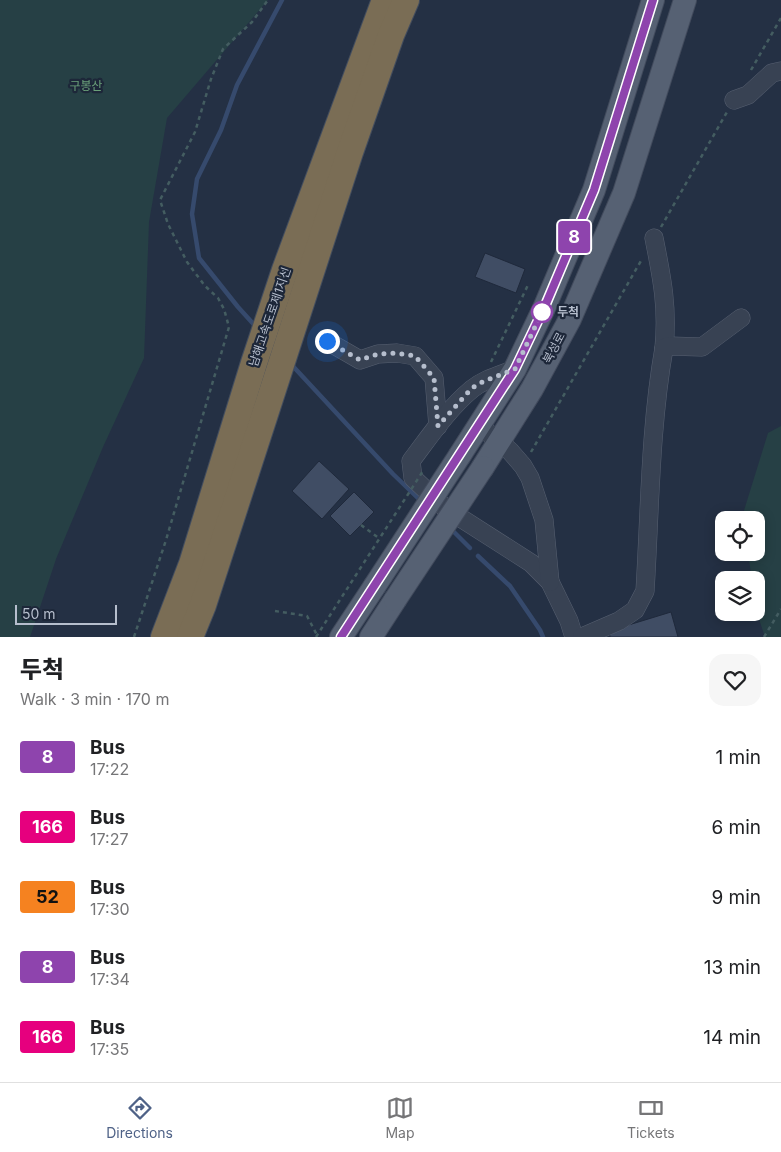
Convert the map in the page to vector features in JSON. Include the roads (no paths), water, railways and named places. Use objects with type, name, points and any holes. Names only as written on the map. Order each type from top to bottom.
[{"type":"highway","name":"남해고속도로제1지선","points":[[190,637],[203,605],[277,378],[296,277],[385,0]]},
{"type":"highway","name":"남해고속도로제1지선","points":[[164,637],[192,564],[254,364],[296,277],[354,143],[406,0]]},
{"type":"main road","name":"북성로","points":[[341,637],[515,369],[545,306],[594,190],[653,0]]},
{"type":"main road","name":"북성로","points":[[371,637],[532,389],[570,319],[624,193],[685,0]]},
{"type":"street","points":[[734,100],[748,95],[772,73],[781,71]]},
{"type":"street","points":[[582,637],[619,620],[635,610],[645,591],[653,432],[664,348],[666,314],[663,285],[654,238]]},
{"type":"street","points":[[664,348],[669,346],[702,347],[741,318]]},
{"type":"street","points":[[327,341],[360,360],[378,354],[396,353],[415,356],[434,378],[438,426]]},
{"type":"street","points":[[515,369],[484,381],[472,388],[438,426],[412,461],[413,478],[445,508],[531,563],[550,582],[569,621],[574,637]]},
{"type":"street","points":[[479,426],[499,441],[523,466],[530,478],[544,520],[550,582]]},
{"type":"waterway","points":[[257,328],[199,258],[192,214],[197,179],[221,130],[237,85],[282,0]]},
{"type":"waterway","points":[[290,363],[393,474],[422,502]]},
{"type":"waterway","points":[[450,528],[470,548]]},
{"type":"waterway","points":[[478,556],[510,586],[543,637]]},
{"type":"place","name":"두척","points":[[542,312]]},
{"type":"park label","name":"구봉산","points":[[86,86]]}]
